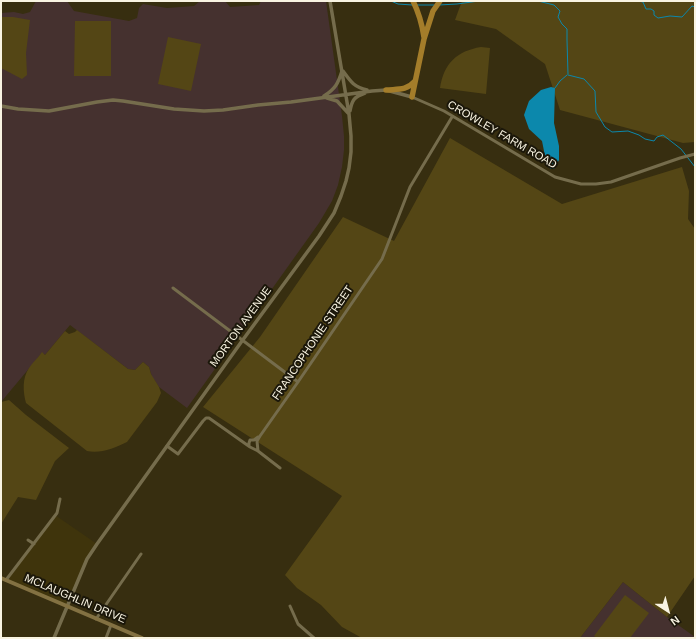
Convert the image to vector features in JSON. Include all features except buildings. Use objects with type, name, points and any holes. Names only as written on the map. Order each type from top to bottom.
[{"type":"highway","points":[[413,1],[422,24],[424,39]]},
{"type":"highway","points":[[412,97],[424,39],[433,11],[440,1]]},
{"type":"highway","points":[[386,90],[404,89],[411,86],[416,81]]},
{"type":"main road","name":"MCLAUGHLIN DRIVE","points":[[1,578],[142,638]]},
{"type":"street","name":"MORTON AVENUE","points":[[54,638],[87,559],[166,446],[319,236],[334,213],[341,196],[349,168],[351,152],[349,114],[330,1]]},
{"type":"street","points":[[342,70],[354,85],[359,88],[372,91]]},
{"type":"street","points":[[322,98],[336,86],[342,70]]},
{"type":"street","name":"CROWLEY FARM ROAD","points":[[1,106],[18,109],[49,110],[113,100],[174,109],[204,110],[239,108],[386,90],[412,97],[444,111],[555,177],[581,184],[611,182],[695,154]]},
{"type":"street","points":[[349,114],[354,99],[358,95],[372,91]]},
{"type":"street","points":[[322,98],[337,101],[349,114]]},
{"type":"street","name":"FRANCOPHONIE STREET","points":[[248,444],[250,440],[256,441],[260,436],[382,259],[410,187],[452,116]]},
{"type":"street","points":[[173,288],[298,382]]},
{"type":"street","points":[[166,446],[178,454],[203,421],[208,418],[248,444],[251,448],[255,447],[280,468]]},
{"type":"street","points":[[255,447],[256,441]]},
{"type":"street","points":[[6,580],[57,513],[60,499]]},
{"type":"street","points":[[28,540],[34,544]]},
{"type":"street","points":[[96,619],[141,554]]},
{"type":"street","points":[[290,606],[298,624],[314,638]]},
{"type":"street","points":[[106,638],[111,624]]},
{"type":"shaded area","points":[[36,1],[67,1],[74,11],[129,21],[137,18],[139,8],[143,4],[167,8],[194,6],[200,1],[225,1],[230,7],[259,5],[261,1],[326,1],[344,136],[342,167],[338,185],[332,201],[319,223],[187,408],[159,387],[152,377],[149,367],[143,362],[135,370],[128,369],[70,325],[45,355],[42,353],[1,402],[1,13],[14,12],[23,14],[30,12]]},
{"type":"shaded area","points":[[462,1],[695,1],[695,142],[683,143],[560,110],[545,64],[496,29],[455,20]]},
{"type":"shaded area","points":[[1,17],[13,17],[30,20],[26,53],[27,75],[22,79],[1,68]]},
{"type":"shaded area","points":[[75,21],[111,21],[111,76],[74,76]]},
{"type":"shaded area","points":[[168,37],[201,44],[191,91],[158,84]]},
{"type":"shaded area","points":[[481,47],[490,48],[486,94],[440,88],[448,65],[453,60],[465,52]]},
{"type":"shaded area","points":[[450,138],[562,204],[682,167],[689,191],[688,219],[695,229],[695,576],[667,617],[623,582],[580,638],[362,638],[342,627],[321,605],[297,588],[285,575],[342,496],[203,407],[260,337],[343,217],[394,241]]},
{"type":"shaded area","points":[[77,330],[128,369],[135,370],[143,362],[149,367],[161,393],[157,402],[127,442],[107,450],[97,452],[87,451],[26,403],[24,385],[25,376],[29,368],[42,352],[45,355],[65,331],[69,334]]},
{"type":"shaded area","points":[[9,400],[69,448],[55,461],[36,500],[18,497],[1,524],[1,402]]},
{"type":"shaded area","points":[[55,515],[97,544],[87,559],[67,606],[6,580]]},
{"type":"shaded area","points":[[623,582],[695,637],[695,638],[580,638]]},
{"type":"shaded area","points":[[625,595],[649,613],[630,638],[597,638],[594,636]]},
{"type":"water","points":[[551,87],[555,88],[554,123],[559,146],[559,160],[554,169],[547,166],[542,141],[529,129],[524,115],[529,101],[541,90]]},
{"type":"waterway","points":[[391,1],[398,4],[412,5]]},
{"type":"waterway","points":[[439,5],[479,1]]},
{"type":"waterway","points":[[538,1],[554,5],[560,11],[558,17],[567,29],[568,74]]},
{"type":"waterway","points":[[638,1],[643,2],[646,9],[651,9],[654,11],[654,15],[658,18],[670,16],[682,17],[692,6],[695,7]]},
{"type":"waterway","points":[[417,5],[434,5]]},
{"type":"waterway","points":[[555,88],[567,75]]},
{"type":"waterway","points":[[568,75],[584,79],[595,91],[596,112],[605,127],[612,132],[628,131],[645,139],[654,141],[657,137],[663,135],[681,149],[695,167]]}]
